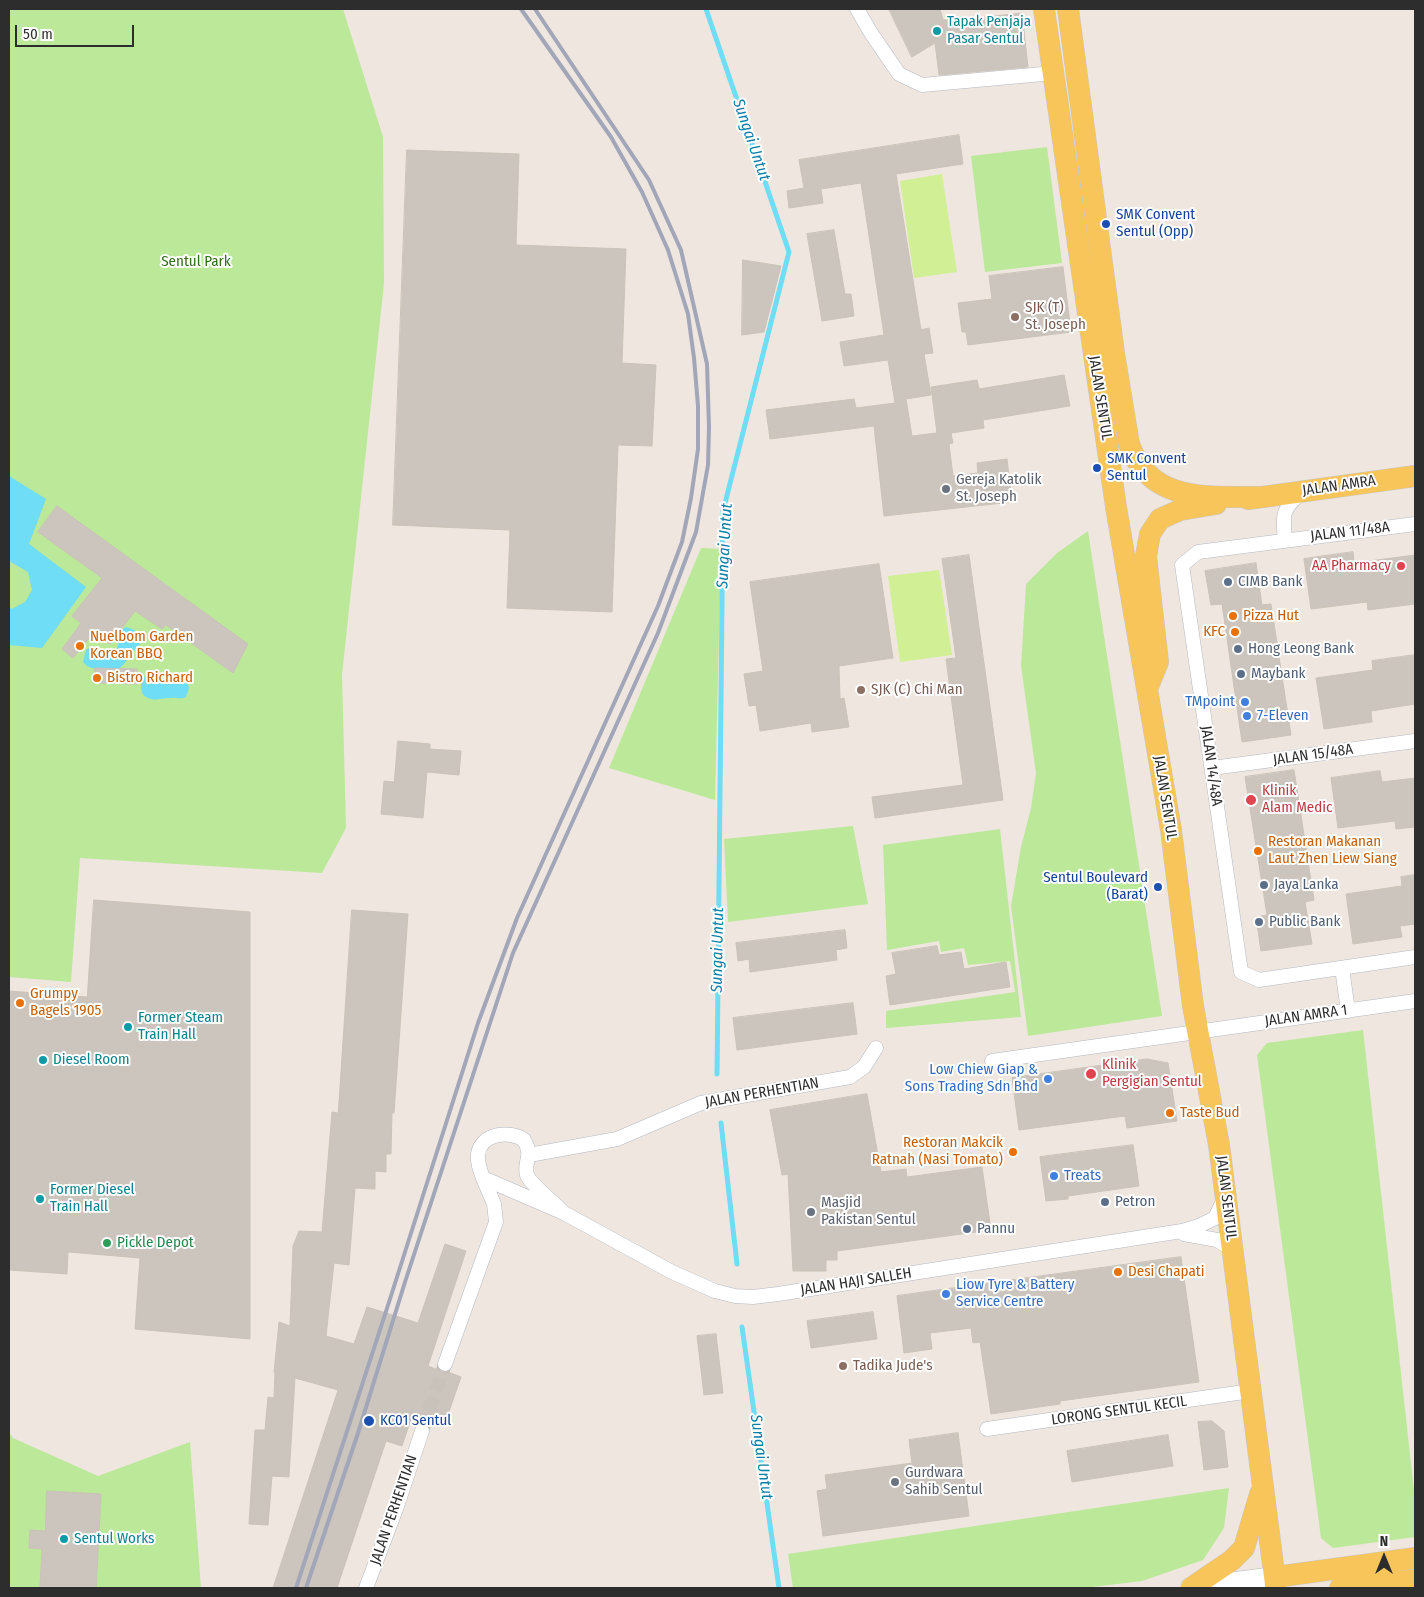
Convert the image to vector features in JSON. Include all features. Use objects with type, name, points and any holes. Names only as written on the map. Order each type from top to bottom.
[{"type":"main road","name":"JALAN SENTUL","points":[[1044,9],[1104,424],[1171,830],[1197,1031],[1219,1145],[1276,1583]]},
{"type":"main road","name":"JALAN SENTUL","points":[[1068,9],[1114,353],[1129,444],[1134,458],[1143,471],[1154,481],[1170,490],[1211,496],[1263,497]]},
{"type":"main road","name":"JALAN AMRA","points":[[1263,497],[1415,476]]},
{"type":"main road","points":[[1147,690],[1158,662],[1146,556],[1150,534],[1160,519],[1180,510],[1263,497]]},
{"type":"main road","points":[[1191,1588],[1232,1560],[1244,1548],[1263,1484]]},
{"type":"main road","points":[[1191,1588],[1276,1583],[1415,1558]]},
{"type":"main road","points":[[1340,1588],[1415,1580]]},
{"type":"street","points":[[857,9],[899,74],[922,85],[1054,73]]},
{"type":"street","points":[[1285,541],[1283,516],[1289,503],[1303,491]]},
{"type":"street","name":"JALAN 11/48A","points":[[1285,541],[1415,524]]},
{"type":"street","name":"JALAN 14/48A","points":[[1285,541],[1198,552],[1182,565],[1241,972],[1259,980],[1342,968]]},
{"type":"street","name":"JALAN 15/48A","points":[[1212,768],[1415,741]]},
{"type":"street","points":[[1348,1010],[1342,968],[1415,957]]},
{"type":"street","name":"JALAN AMRA 1","points":[[1197,1031],[1415,1001]]},
{"type":"street","points":[[992,1060],[1197,1031]]},
{"type":"street","name":"JALAN PERHENTIAN","points":[[529,1151],[617,1139],[701,1103],[850,1076],[864,1067],[876,1048]]},
{"type":"street","points":[[445,1364],[496,1222],[494,1204],[483,1178],[478,1161],[478,1153],[486,1140],[503,1134],[511,1134],[524,1140],[529,1151]]},
{"type":"street","name":"JALAN HAJI SALLEH","points":[[529,1151],[526,1166],[527,1175],[564,1213]]},
{"type":"street","name":"JALAN HAJI SALLEH","points":[[483,1178],[564,1213],[672,1272],[715,1291],[735,1296],[753,1297],[1182,1231],[1199,1226],[1215,1218],[1226,1195]]},
{"type":"street","name":"JALAN HAJI SALLEH","points":[[1165,1234],[1192,1235],[1217,1240],[1233,1250]]},
{"type":"street","name":"LORONG SENTUL KECIL","points":[[987,1429],[1251,1392]]},
{"type":"street","name":"JALAN PERHENTIAN","points":[[366,1588],[396,1509],[422,1431]]},
{"type":"green space","name":"Sentul Park","points":[[9,9],[343,9],[383,137],[384,283],[342,675],[346,828],[322,873],[80,858],[71,982],[9,977]]},
{"type":"green space","points":[[1047,147],[1062,263],[985,272],[971,156]]},
{"type":"green space","points":[[942,174],[957,272],[914,278],[900,181]]},
{"type":"green space","points":[[1088,531],[1162,1016],[1028,1036],[1011,906],[1021,847],[1031,808],[1036,773],[1021,666],[1026,584],[1057,553]]},
{"type":"green space","points":[[701,548],[721,549],[715,800],[609,768]]},
{"type":"green space","points":[[939,570],[952,655],[900,662],[888,576]]},
{"type":"green space","points":[[853,826],[868,904],[728,922],[724,839]]},
{"type":"green space","points":[[1000,829],[1021,1017],[886,1028],[886,1011],[1015,992],[1010,961],[968,965],[964,948],[941,952],[939,941],[887,950],[883,845]]},
{"type":"green space","points":[[1363,1030],[1415,1500],[1415,1537],[1333,1548],[1321,1538],[1257,1055],[1267,1043]]},
{"type":"green space","points":[[9,1432],[13,1438],[98,1476],[190,1442],[201,1588],[9,1588]]},
{"type":"green space","points":[[1229,1488],[1224,1528],[1203,1560],[1142,1581],[1084,1588],[793,1588],[788,1554]]},
{"type":"water","points":[[9,476],[46,499],[29,544],[86,587],[42,648],[9,645],[9,607],[12,609],[25,602],[32,590],[28,572],[9,561]]},
{"type":"water","points":[[126,627],[139,633],[141,642],[122,667],[112,670],[96,669],[89,667],[83,662],[86,650],[90,648],[94,647],[109,653],[116,650],[121,632]]},
{"type":"water","points":[[152,674],[167,683],[182,682],[188,684],[189,688],[186,697],[153,699],[143,695],[142,681],[145,677]]},
{"type":"building","points":[[889,9],[940,9],[943,20],[1022,13],[1028,67],[939,75],[935,43],[912,57]]},
{"type":"building","points":[[959,135],[963,164],[896,174],[921,330],[929,328],[933,353],[924,354],[931,395],[906,399],[912,436],[937,433],[931,387],[977,380],[979,389],[1064,375],[1070,406],[983,420],[984,428],[951,433],[953,443],[949,444],[953,476],[978,473],[977,463],[1007,459],[1012,502],[884,516],[874,426],[770,439],[766,410],[854,399],[856,408],[895,403],[888,360],[844,366],[840,342],[884,335],[861,183],[821,189],[823,203],[789,208],[787,191],[804,188],[799,160]]},
{"type":"building","points":[[407,150],[519,154],[516,245],[626,249],[622,363],[656,365],[652,446],[618,445],[612,612],[507,608],[510,530],[393,525]]},
{"type":"building","points":[[834,230],[845,294],[851,294],[854,316],[822,321],[807,234]]},
{"type":"building","points":[[743,260],[781,266],[764,332],[742,335]]},
{"type":"building","name":"SJK (T) St. Joseph","points":[[1063,267],[1071,332],[968,345],[966,332],[962,332],[958,303],[992,299],[989,276]]},
{"type":"building","points":[[57,506],[248,644],[233,673],[166,625],[162,629],[135,611],[110,644],[96,634],[96,630],[73,658],[62,649],[81,623],[72,616],[102,578],[38,532]]},
{"type":"building","points":[[1353,552],[1354,563],[1415,555],[1415,604],[1368,610],[1367,602],[1311,609],[1304,559]]},
{"type":"building","points":[[969,555],[1003,800],[875,818],[872,797],[963,785],[946,659],[956,658],[942,559]]},
{"type":"building","points":[[1256,563],[1262,605],[1271,604],[1291,735],[1242,742],[1222,604],[1211,605],[1205,571]]},
{"type":"building","points":[[879,564],[893,658],[839,666],[840,699],[844,698],[849,727],[812,732],[811,723],[760,731],[756,705],[749,706],[744,674],[763,671],[750,582]]},
{"type":"building","points":[[1415,655],[1415,704],[1371,711],[1372,722],[1324,729],[1316,678],[1373,670],[1372,661]]},
{"type":"building","points":[[95,668],[137,669],[137,684],[94,683]]},
{"type":"building","points":[[398,741],[430,744],[430,749],[461,751],[459,775],[427,772],[423,818],[381,814],[384,781],[394,782]]},
{"type":"building","points":[[1294,770],[1314,900],[1305,902],[1312,944],[1261,951],[1256,917],[1267,915],[1245,777]]},
{"type":"building","points":[[1380,771],[1382,782],[1415,778],[1415,827],[1396,829],[1395,821],[1338,828],[1331,778]]},
{"type":"building","points":[[1415,875],[1415,924],[1400,926],[1402,937],[1353,944],[1346,894],[1402,886],[1401,877]]},
{"type":"building","points":[[94,900],[250,912],[250,1339],[135,1329],[140,1258],[68,1252],[67,1274],[9,1270],[9,991],[87,997]]},
{"type":"building","points":[[352,910],[408,914],[394,1113],[392,1113],[391,1154],[386,1154],[386,1172],[375,1171],[375,1189],[355,1188],[349,1265],[334,1263],[326,1336],[354,1344],[367,1307],[418,1323],[445,1244],[466,1251],[428,1366],[461,1377],[444,1426],[412,1416],[402,1446],[386,1441],[337,1588],[273,1588],[338,1390],[295,1378],[289,1477],[272,1476],[268,1525],[249,1524],[255,1430],[265,1430],[268,1397],[274,1398],[274,1372],[279,1322],[290,1326],[293,1246],[299,1231],[322,1232],[332,1112],[338,1113]]},
{"type":"building","points":[[845,930],[847,948],[836,950],[837,960],[750,972],[749,959],[738,961],[736,943]]},
{"type":"building","points":[[937,946],[939,955],[961,952],[964,969],[1006,962],[1010,987],[890,1005],[886,976],[896,974],[892,953]]},
{"type":"building","points":[[853,1003],[857,1034],[737,1050],[733,1018]]},
{"type":"building","points":[[1147,1059],[1168,1063],[1177,1121],[1127,1128],[1125,1116],[1019,1130],[1012,1078]]},
{"type":"building","points":[[867,1094],[881,1172],[906,1169],[907,1177],[982,1167],[991,1230],[837,1251],[837,1260],[826,1260],[826,1271],[793,1271],[788,1174],[782,1175],[770,1110]]},
{"type":"building","points":[[1133,1145],[1139,1186],[1068,1196],[1068,1199],[1046,1201],[1040,1157]]},
{"type":"building","points":[[1181,1257],[1199,1382],[1060,1401],[1060,1404],[991,1414],[980,1342],[973,1343],[971,1328],[930,1333],[932,1349],[904,1353],[897,1296]]},
{"type":"building","points":[[873,1312],[877,1339],[811,1348],[807,1321]]},
{"type":"building","points":[[716,1334],[723,1393],[704,1395],[697,1336]]},
{"type":"building","points":[[1212,1421],[1224,1431],[1228,1467],[1204,1470],[1198,1422]]},
{"type":"building","name":"Gurdwara Sahib Sentul","points":[[958,1433],[969,1516],[823,1536],[817,1491],[827,1489],[825,1475],[912,1463],[909,1440]]},
{"type":"building","points":[[1168,1435],[1173,1466],[1072,1482],[1067,1451]]},
{"type":"building","name":"Sentul Works","points":[[47,1491],[101,1494],[96,1588],[40,1588],[42,1549],[29,1548],[30,1530],[45,1531]]},
{"type":"waterway","name":"Sungai Untut","points":[[706,9],[789,252],[723,511],[717,1074]]},
{"type":"waterway","name":"Sungai Untut","points":[[721,1123],[737,1264]]},
{"type":"waterway","name":"Sungai Untut","points":[[742,1327],[779,1588]]},
{"type":"tunnel","points":[[422,1431],[445,1364]]},
{"type":"railway","points":[[296,1588],[478,1023],[517,918],[658,606],[682,542],[698,449],[698,406],[688,314],[668,250],[642,192],[611,137],[521,9]]},
{"type":"railway","points":[[306,1588],[513,953],[658,633],[696,532],[708,465],[707,364],[681,250],[649,180],[535,9]]},
{"type":"place","name":"Tapak Penjaja Pasar Sentul","points":[[937,31]]},
{"type":"place","name":"SMK Convent Sentul (Opp)","points":[[1106,224]]},
{"type":"place","name":"SJK (T) St. Joseph","points":[[1015,317]]},
{"type":"place","name":"SMK Convent Sentul","points":[[1097,468]]},
{"type":"place","name":"Gereja Katolik St. Joseph","points":[[946,489]]},
{"type":"place","name":"AA Pharmacy","points":[[1401,566]]},
{"type":"place","name":"CIMB Bank","points":[[1228,582]]},
{"type":"place","name":"Pizza Hut","points":[[1233,616]]},
{"type":"place","name":"KFC","points":[[1235,632]]},
{"type":"place","name":"Nuelbom Garden Korean BBQ","points":[[80,646]]},
{"type":"place","name":"Hong Leong Bank","points":[[1238,649]]},
{"type":"place","name":"Maybank","points":[[1241,674]]},
{"type":"place","name":"Bistro Richard","points":[[97,678]]},
{"type":"place","name":"SJK (C) Chi Man","points":[[861,690]]},
{"type":"place","name":"TMpoint","points":[[1245,702]]},
{"type":"place","name":"7-Eleven","points":[[1247,716]]},
{"type":"place","name":"Klinik Alam Medic","points":[[1251,800]]},
{"type":"place","name":"Restoran Makanan Laut Zhen Liew Siang","points":[[1258,851]]},
{"type":"place","name":"Jaya Lanka","points":[[1264,885]]},
{"type":"place","name":"Sentul Boulevard (Barat)","points":[[1158,887]]},
{"type":"place","name":"Public Bank","points":[[1259,922]]},
{"type":"place","name":"Grumpy Bagels 1905","points":[[20,1003]]},
{"type":"place","name":"Former Steam Train Hall","points":[[128,1027]]},
{"type":"place","name":"Diesel Room","points":[[43,1060]]},
{"type":"place","name":"Klinik Pergigian Sentul","points":[[1091,1074]]},
{"type":"place","name":"Low Chiew Giap & Sons Trading Sdn Bhd","points":[[1048,1079]]},
{"type":"place","name":"Taste Bud","points":[[1170,1113]]},
{"type":"place","name":"Restoran Makcik Ratnah (Nasi Tomato)","points":[[1013,1152]]},
{"type":"place","name":"Treats","points":[[1054,1176]]},
{"type":"place","name":"Former Diesel Train Hall","points":[[40,1199]]},
{"type":"place","name":"Petron","points":[[1105,1202]]},
{"type":"place","name":"Masjid Pakistan Sentul","points":[[811,1212]]},
{"type":"place","name":"Pannu","points":[[967,1229]]},
{"type":"place","name":"Pickle Depot","points":[[107,1243]]},
{"type":"place","name":"Desi Chapati","points":[[1118,1272]]},
{"type":"place","name":"Liow Tyre & Battery Service Centre","points":[[946,1294]]},
{"type":"place","name":"Tadika Jude's","points":[[843,1366]]},
{"type":"place","name":"KC01 Sentul","points":[[369,1421]]},
{"type":"place","name":"Gurdwara Sahib Sentul","points":[[895,1482]]},
{"type":"place","name":"Sentul Works","points":[[64,1539]]}]
